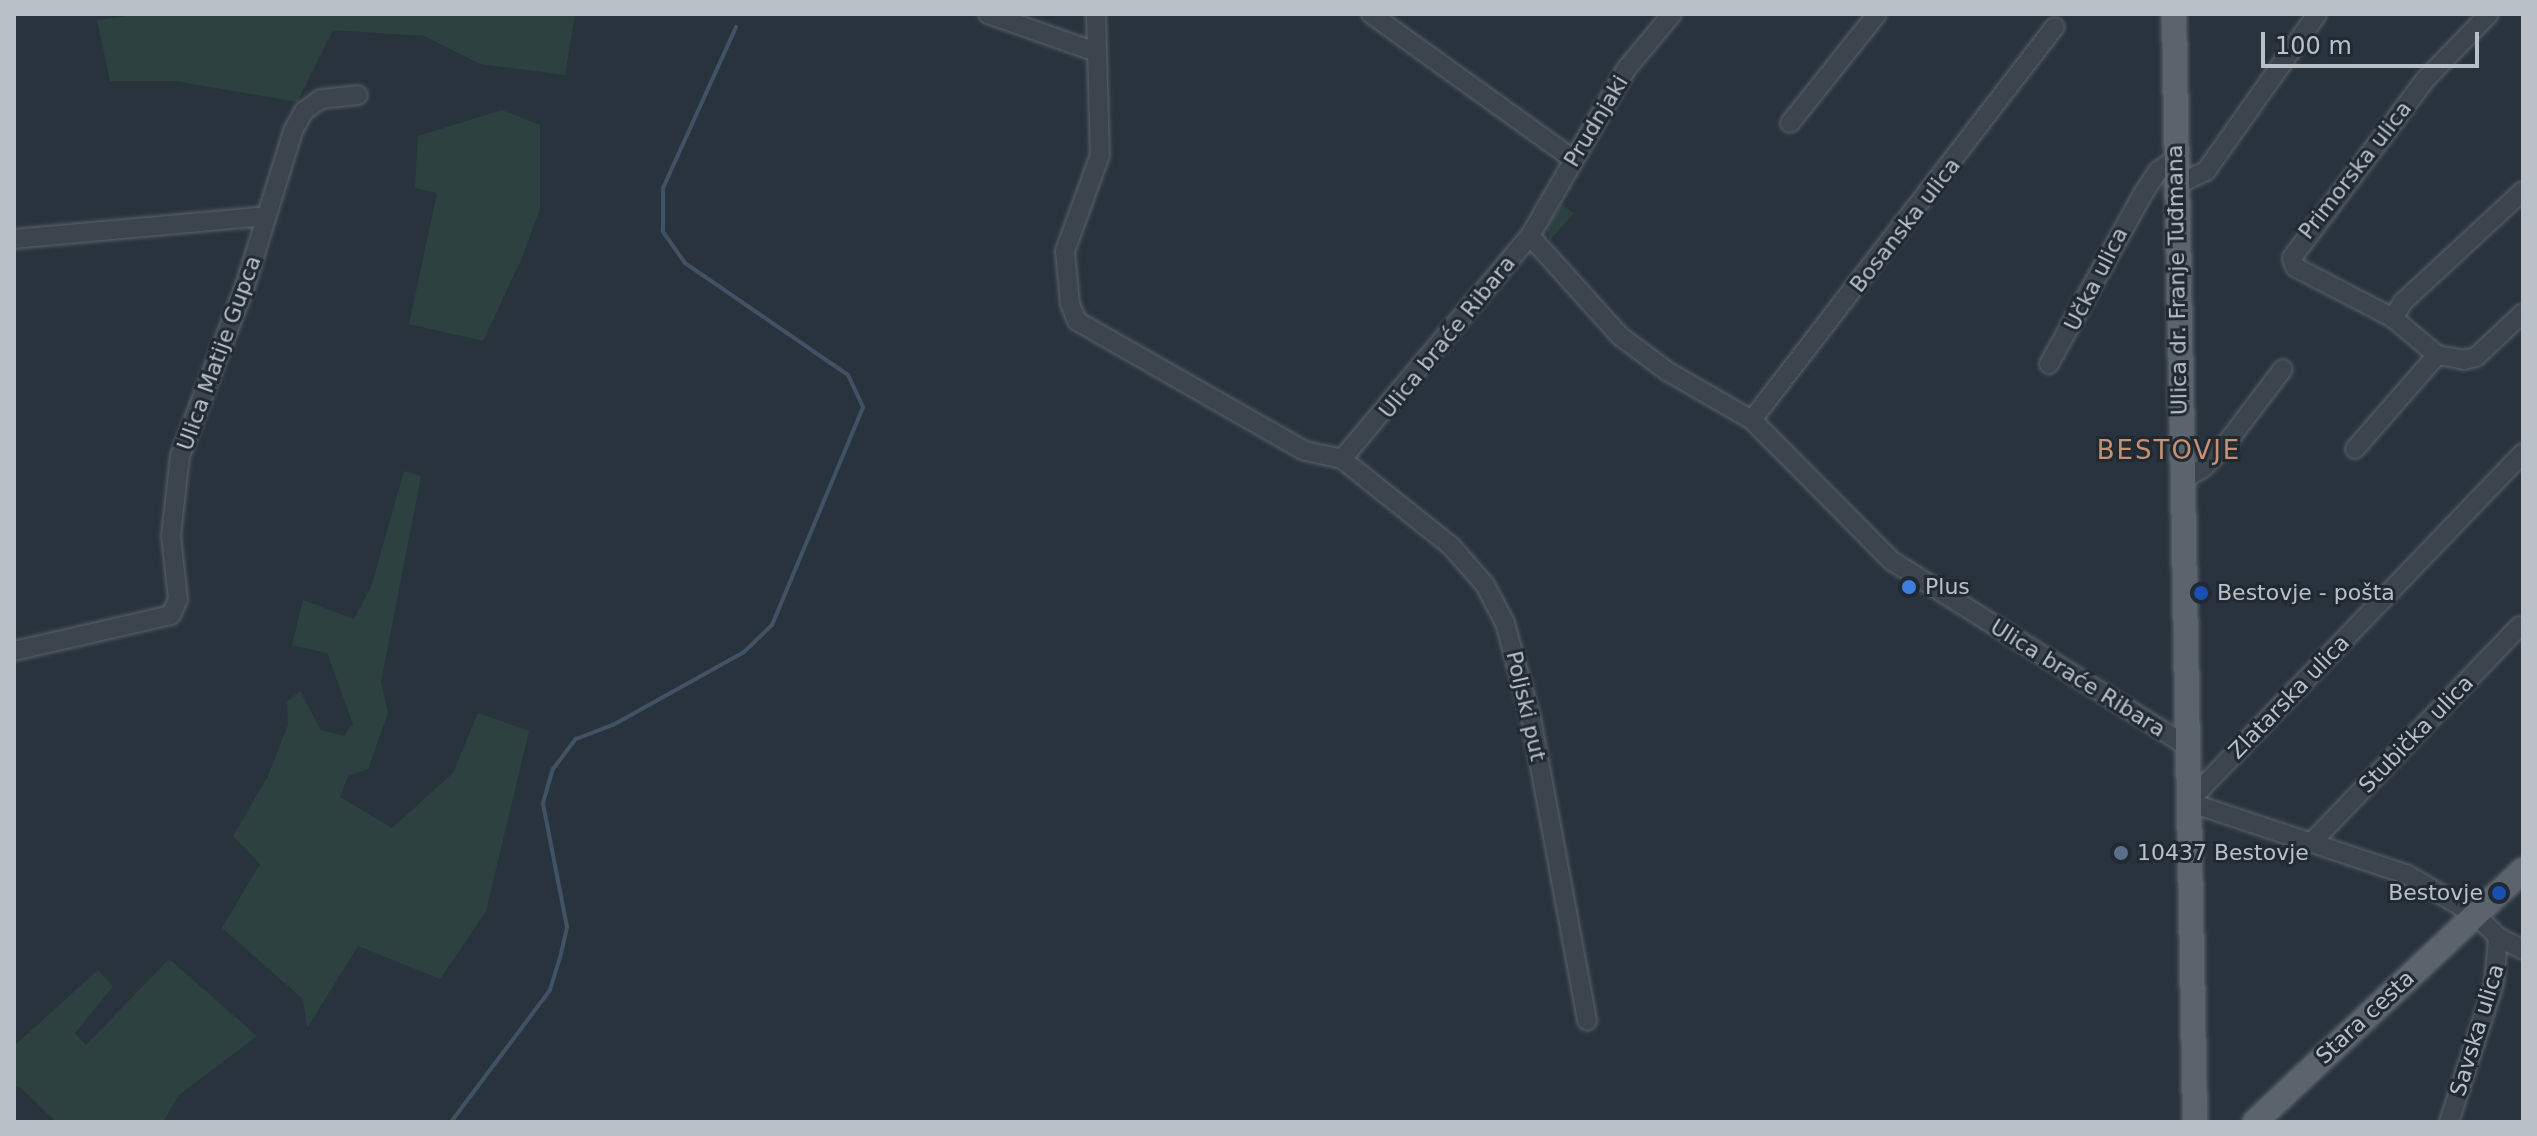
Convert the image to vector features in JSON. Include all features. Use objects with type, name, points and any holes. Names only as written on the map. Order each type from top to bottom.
[{"type":"main road","name":"Ulica dr. Franje Tuđmana","points":[[2174,14],[2180,481],[2195,1122]]},
{"type":"main road","name":"Stara cesta","points":[[2255,1122],[2523,870]]},
{"type":"street","points":[[988,14],[1096,52]]},
{"type":"street","points":[[1096,14],[1100,155],[1065,251],[1070,304],[1077,321],[1305,451],[1342,459]]},
{"type":"street","points":[[1371,14],[1573,159]]},
{"type":"street","name":"Prudnjaki","points":[[1530,236],[1627,68],[1672,14]]},
{"type":"street","points":[[1790,123],[1877,14]]},
{"type":"street","points":[[2176,185],[2206,171],[2317,14]]},
{"type":"street","name":"Primorska ulica","points":[[2393,318],[2295,267],[2292,258],[2298,243],[2425,80],[2489,14]]},
{"type":"street","name":"Bosanska ulica","points":[[1752,420],[2055,27]]},
{"type":"street","points":[[14,239],[265,216],[304,111],[321,99],[358,95]]},
{"type":"street","name":"Učka ulica","points":[[2049,364],[2141,197],[2158,171],[2176,159]]},
{"type":"street","points":[[2523,191],[2403,302],[2393,318],[2437,355],[2476,357],[2523,313]]},
{"type":"street","name":"Ulica Matije Gupca","points":[[14,651],[171,615],[178,599],[171,536],[180,456],[246,283],[265,216]]},
{"type":"street","name":"Ulica braće Ribara","points":[[1342,459],[1530,236],[1620,336],[1667,371],[1752,420],[1892,561],[2187,746]]},
{"type":"street","points":[[2355,449],[2437,355]]},
{"type":"street","points":[[2180,481],[2203,468],[2226,444],[2283,369]]},
{"type":"street","name":"Zlatarska ulica","points":[[2188,802],[2523,453]]},
{"type":"street","name":"Poljski put","points":[[1342,459],[1451,546],[1485,585],[1505,623],[1531,718],[1587,1021]]},
{"type":"street","name":"Stubička ulica","points":[[2312,842],[2520,626]]},
{"type":"street","points":[[2188,802],[2406,874],[2476,915],[2498,937],[2523,950]]},
{"type":"street","name":"Savska ulica","points":[[2449,1122],[2494,984],[2498,937]]},
{"type":"green space","points":[[143,14],[575,14],[565,75],[480,64],[424,36],[333,30],[297,102],[176,81],[110,81],[97,20]]},
{"type":"green space","points":[[502,110],[540,125],[540,209],[521,260],[483,341],[409,324],[437,193],[415,188],[418,136]]},
{"type":"green space","points":[[1561,204],[1574,213],[1550,240],[1546,227]]},
{"type":"green space","points":[[404,471],[421,476],[381,682],[388,713],[368,769],[348,776],[340,797],[392,828],[453,773],[478,713],[529,731],[486,911],[440,979],[358,946],[307,1028],[303,999],[222,928],[260,864],[233,836],[268,776],[288,725],[287,702],[300,691],[321,730],[344,736],[353,724],[327,653],[292,645],[303,600],[354,619],[371,587]]},
{"type":"green space","points":[[169,959],[257,1036],[179,1095],[163,1122],[56,1122],[19,1086],[14,1087],[14,1046],[98,970],[113,986],[75,1033],[86,1045]]},
{"type":"waterway","points":[[451,1122],[550,990],[560,958],[567,927],[543,803],[553,769],[576,739],[613,725],[744,652],[772,625],[863,407],[848,375],[685,263],[663,231],[663,188],[736,27]]},
{"type":"place","name":"Plus","points":[[1909,587]]},
{"type":"place","name":"Bestovje - pošta","points":[[2201,593]]},
{"type":"place","name":"10437 Bestovje","points":[[2121,853]]},
{"type":"place","name":"Bestovje","points":[[2499,893]]},
{"type":"district","name":"BESTOVJE","points":[[2169,451]]}]
